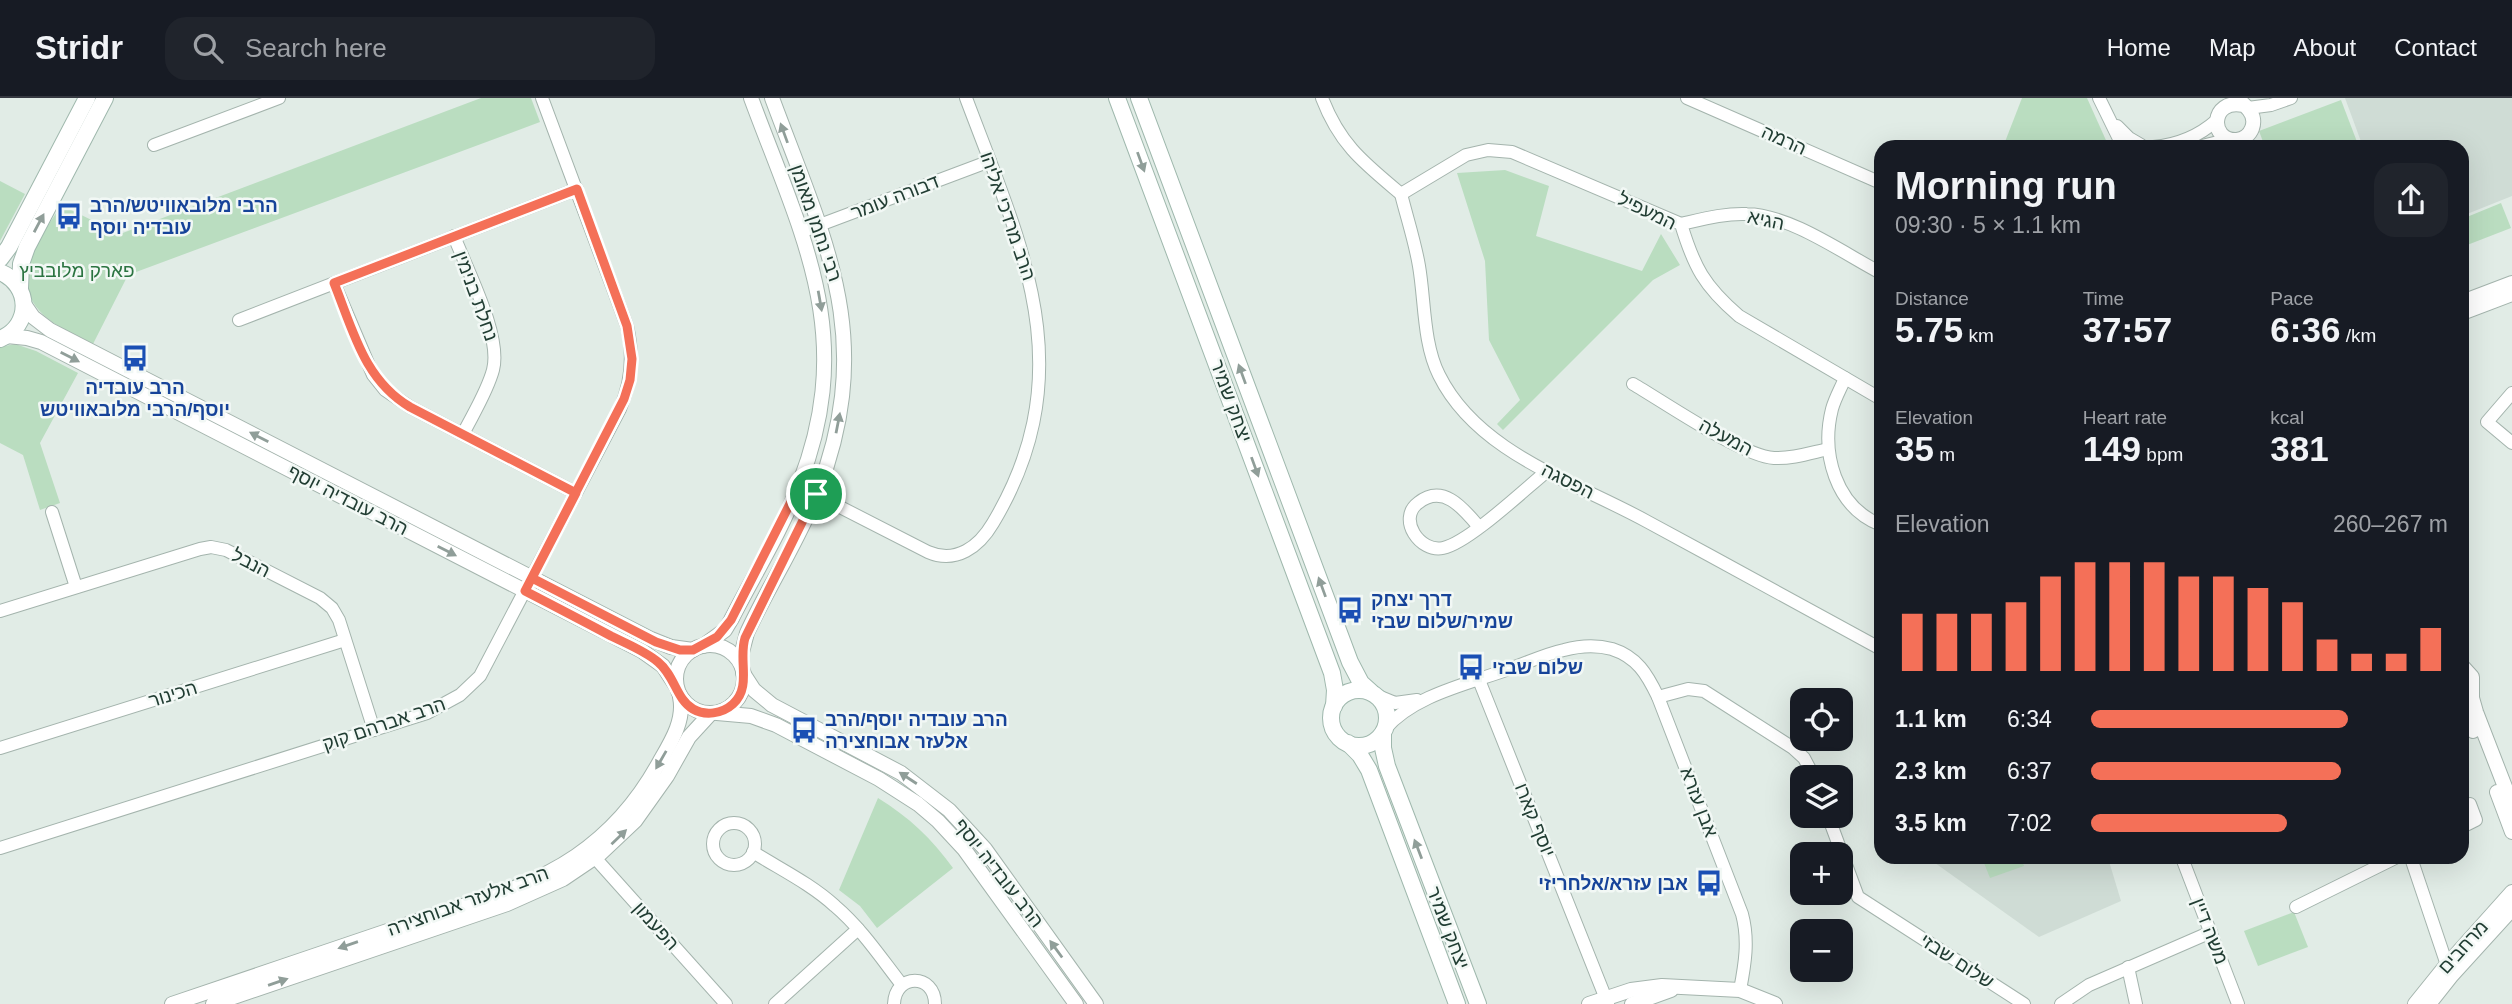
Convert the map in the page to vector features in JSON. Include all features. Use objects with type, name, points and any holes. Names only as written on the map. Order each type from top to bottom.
[{"type":"main road","points":[[0,258],[9,247],[87,98]]},
{"type":"main road","points":[[3,338],[20,324],[24,304],[20,288],[22,264],[27,247],[105,98]]},
{"type":"main road","name":"יצחק שמיר","points":[[1117,98],[1332,673],[1334,706]]},
{"type":"main road","name":"יצחק שמיר","points":[[1139,98],[1350,662],[1361,683],[1375,694]]},
{"type":"main road","points":[[0,272],[20,288]]},
{"type":"main road","points":[[1363,690],[1375,694],[1387,712],[1384,731],[1369,744],[1361,746],[1340,739],[1331,719],[1334,706],[1341,696],[1349,691],[1363,690]]},
{"type":"main road","name":"יצחק שמיר","points":[[1384,731],[1383,748],[1387,766],[1478,1004]]},
{"type":"main road","name":"יצחק שמיר","points":[[1348,743],[1367,767],[1457,1004]]},
{"type":"street","points":[[155,145],[264,101],[279,98]]},
{"type":"street","name":"הרב אברהם קוק","points":[[0,848],[436,709],[468,690],[485,668],[624,399],[630,380],[632,359],[627,326],[542,98]]},
{"type":"street","name":"רבי נחמן מאומן","points":[[698,648],[725,630],[799,486],[818,425],[825,371],[820,296],[801,232],[751,98]]},
{"type":"street","name":"רבי נחמן מאומן","points":[[743,670],[742,652],[747,633],[816,494],[837,429],[845,372],[839,292],[819,226],[772,98]]},
{"type":"street","name":"הרב מרדכי אליהו","points":[[799,486],[941,556],[961,554],[980,542],[1005,503],[1022,466],[1035,419],[1039,390],[1040,350],[1035,300],[1027,268],[967,98]]},
{"type":"street","points":[[1322,98],[1338,131],[1357,158],[1401,194]]},
{"type":"street","name":"הרמה","points":[[1687,98],[1874,180]]},
{"type":"street","points":[[2099,98],[2120,140]]},
{"type":"street","points":[[2182,140],[2207,128],[2219,109],[2231,103],[2285,100]]},
{"type":"street","points":[[2238,140],[2285,100]]},
{"type":"street","points":[[2243,103],[2252,113],[2255,140]]},
{"type":"street","points":[[2219,109],[2220,132],[2232,140]]},
{"type":"street","points":[[2109,116],[2122,133],[2135,140]]},
{"type":"street","name":"המעפיל","points":[[1401,194],[1466,155],[1488,150],[1513,152],[1681,224],[1691,256],[1706,284],[1719,299],[1739,316],[1874,395]]},
{"type":"street","name":"דבורה עומר","points":[[801,232],[990,161]]},
{"type":"street","points":[[239,320],[577,189]]},
{"type":"street","name":"הפסגה","points":[[1401,194],[1419,263],[1430,345],[1438,372],[1451,396],[1493,438],[1546,472],[1632,513],[1874,645]]},
{"type":"street","name":"הגיא","points":[[1681,224],[1718,216],[1747,214],[1780,219],[1874,269]]},
{"type":"street","name":"נחלת בנימין","points":[[454,236],[495,349],[491,376],[463,434]]},
{"type":"street","points":[[334,283],[370,369],[381,385],[403,403],[576,493]]},
{"type":"street","points":[[2469,299],[2512,283]]},
{"type":"street","points":[[2469,310],[2512,294]]},
{"type":"street","name":"הרב עובדיה יוסף","points":[[24,304],[30,315],[47,328],[528,584],[647,654],[666,669],[678,692]]},
{"type":"street","name":"הרב עובדיה יוסף","points":[[3,338],[27,338],[41,342],[528,584],[656,642],[680,650],[698,648]]},
{"type":"street","points":[[1845,378],[1833,407],[1828,449],[1837,482],[1848,500],[1868,520],[1874,522]]},
{"type":"street","name":"המעלה","points":[[1633,384],[1749,452],[1772,458],[1828,449]]},
{"type":"street","points":[[2512,393],[2487,422],[2512,443]]},
{"type":"street","points":[[1479,527],[1465,510],[1448,497],[1432,495],[1416,503],[1409,513],[1409,525],[1416,537],[1426,545],[1441,550],[1461,541],[1479,527],[1546,472]]},
{"type":"street","points":[[52,512],[76,587]]},
{"type":"street","name":"הנבל","points":[[0,611],[200,549],[222,549],[325,601],[336,613],[374,730]]},
{"type":"street","name":"הכינור","points":[[0,748],[345,640]]},
{"type":"street","points":[[717,646],[726,650],[737,659],[743,670],[743,687],[737,700],[726,709],[714,713],[693,709],[678,692],[676,677],[680,663],[698,648],[717,646]]},
{"type":"street","points":[[1384,731],[1407,709],[1479,680],[1562,650],[1584,646],[1610,648],[1631,657],[1647,675],[1658,697],[1688,690],[1704,691],[1793,748],[1808,765]]},
{"type":"street","name":"הרב עובדיה יוסף","points":[[743,670],[754,690],[772,705],[901,773],[949,810],[985,849],[1096,1004]]},
{"type":"street","name":"יוסף קארו","points":[[1479,680],[1607,1001]]},
{"type":"street","name":"הרב אלעזר אבוחצירה","points":[[172,1004],[511,889],[591,853],[656,769],[677,728],[681,710],[678,692]]},
{"type":"street","points":[[1375,694],[1395,703],[1441,694]]},
{"type":"street","points":[[2469,694],[2512,805]]},
{"type":"street","name":"אבן עזרא","points":[[1658,697],[1742,914],[1747,933],[1747,950],[1740,990]]},
{"type":"street","name":"הרב עובדיה יוסף","points":[[714,713],[751,716],[776,725],[879,779],[928,813],[972,859],[1076,1004]]},
{"type":"street","name":"הרב אלעזר אבוחצירה","points":[[213,1004],[526,897],[563,879],[591,853],[635,821],[667,776],[689,737],[714,713]]},
{"type":"street","points":[[2469,724],[2512,832]]},
{"type":"street","points":[[2469,804],[2476,820],[2469,824]]},
{"type":"street","name":"שלום שבזי","points":[[1832,828],[1858,897],[2024,1004]]},
{"type":"street","points":[[753,852],[819,892],[839,909],[902,985]]},
{"type":"street","name":"הפעמון","points":[[591,853],[726,1004]]},
{"type":"street","name":"משה דיין","points":[[2184,864],[2238,1004]]},
{"type":"street","points":[[2296,907],[2383,864]]},
{"type":"street","points":[[2413,864],[2447,965]]},
{"type":"street","name":"מרחבים","points":[[2415,1004],[2512,892]]},
{"type":"street","name":"מרחבים","points":[[2429,1004],[2512,909]]},
{"type":"street","points":[[775,1004],[858,929]]},
{"type":"street","points":[[2061,1004],[2089,985],[2211,932]]},
{"type":"street","points":[[2127,967],[2136,1004]]},
{"type":"street","points":[[894,1004],[896,993],[902,985],[911,981],[923,982],[933,991],[935,1004]]},
{"type":"street","points":[[1589,1004],[1607,1001],[1648,986],[1740,990],[1775,1004]]},
{"type":"street","points":[[1632,1004],[1682,987]]},
{"type":"shaded area","points":[[2345,98],[2512,98],[2512,196],[2469,213],[2469,140],[2360,140]]},
{"type":"shaded area","points":[[1936,864],[2110,864],[2121,901],[2039,937]]},
{"type":"green space","name":"פארק מלובביץ","points":[[481,98],[531,98],[540,122],[128,275],[93,344],[58,326],[38,310],[32,300],[28,287],[28,261],[61,205],[120,234]]},
{"type":"green space","points":[[2022,98],[2087,98],[2106,140],[2006,140]]},
{"type":"green space","points":[[2341,100],[2356,140],[2262,140],[2259,131]]},
{"type":"green space","points":[[1505,170],[1549,186],[1536,236],[1642,271],[1661,234],[1680,265],[1653,280],[1503,430],[1497,424],[1520,400],[1489,340],[1485,261],[1457,173]]},
{"type":"green space","points":[[0,181],[25,194],[0,241]]},
{"type":"green space","points":[[2501,203],[2511,228],[2469,244],[2469,216]]},
{"type":"green space","points":[[15,344],[36,351],[78,373],[40,443],[60,503],[40,510],[23,455],[0,443],[0,347]]},
{"type":"green space","points":[[878,798],[919,829],[953,868],[877,928],[860,906],[839,890]]},
{"type":"green space","points":[[1984,864],[2023,864],[2024,866],[1990,878]]},
{"type":"green space","points":[[2294,912],[2308,947],[2258,966],[2244,931]]},
{"type":"place","name":"הרבי מלובאוויטש/הרב עובדיה יוסף","points":[[69,216]]},
{"type":"place","name":"הרב עובדיה יוסף/הרבי מלובאוויטש","points":[[135,358]]},
{"type":"place","name":"דרך יצחק שמיר/שלום שבזי","points":[[1350,610]]},
{"type":"place","name":"שלום שבזי","points":[[1471,667]]},
{"type":"place","name":"הרב עובדיה יוסף/הרב אלעזר אבוחצירה","points":[[804,730]]},
{"type":"place","name":"אבן עזרא/אלחריזי","points":[[1709,883]]},
{"type":"route","points":[[816,494],[745,638],[741,655],[744,682],[740,696],[734,704],[717,713],[698,711],[683,701],[674,680],[663,666],[651,657],[525,591],[576,493],[620,409],[631,369],[632,348],[627,326],[577,189],[334,283],[370,369],[385,390],[410,407],[576,493],[532,578],[656,642],[680,650],[693,650],[725,630],[799,486],[816,494]]}]
